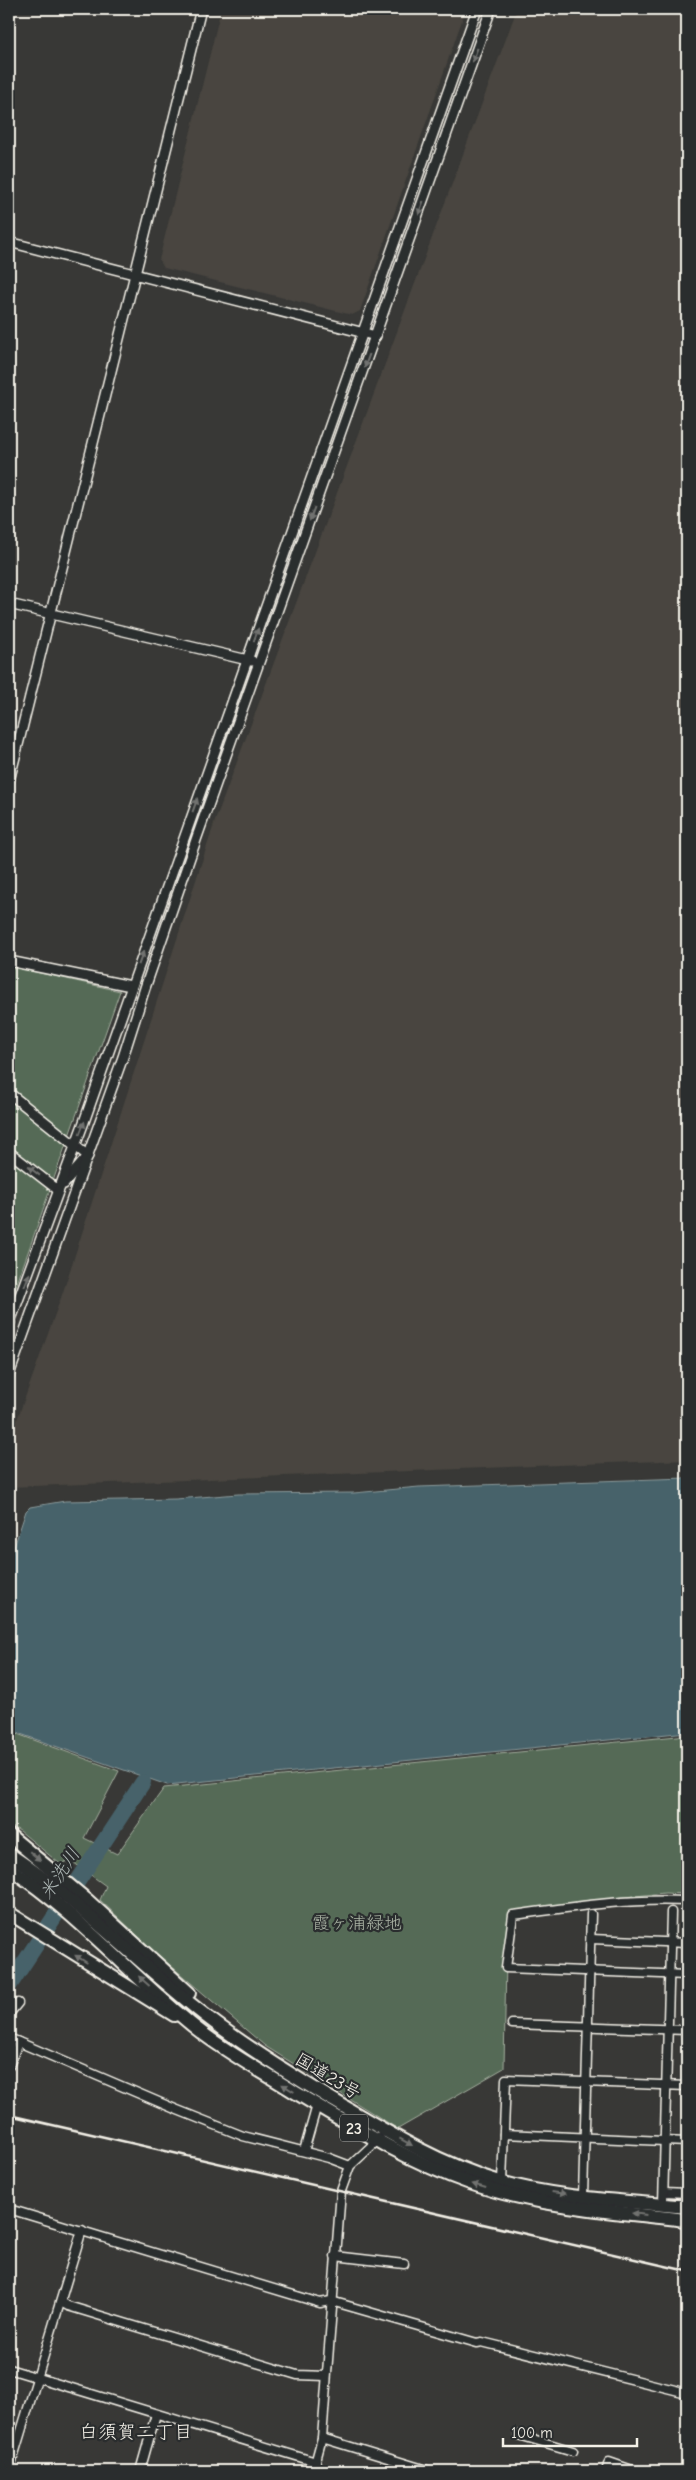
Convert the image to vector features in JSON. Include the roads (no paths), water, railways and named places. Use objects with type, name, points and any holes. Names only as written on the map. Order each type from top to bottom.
[{"type":"highway","points":[[9,1835],[55,1888]]},
{"type":"highway","name":"国道23号","points":[[9,1854],[55,1888],[258,2053],[387,2132],[447,2162],[502,2182],[583,2196],[663,2198],[687,2207]]},
{"type":"highway","name":"国道23号","points":[[9,1868],[55,1888]]},
{"type":"highway","name":"国道23号","points":[[82,1910],[198,2029],[376,2141],[444,2173],[500,2192],[556,2204],[687,2220]]},
{"type":"highway","points":[[9,1912],[62,1947],[198,2029]]},
{"type":"street","points":[[9,781],[202,9]]},
{"type":"street","points":[[24,1331],[9,1326],[75,1146],[361,331],[477,9]]},
{"type":"street","points":[[9,1375],[88,1156],[491,9]]},
{"type":"street","points":[[9,242],[376,336]]},
{"type":"street","points":[[9,604],[260,662]]},
{"type":"street","points":[[9,961],[130,986]]},
{"type":"street","points":[[9,1093],[88,1156]]},
{"type":"street","points":[[9,1152],[58,1190]]},
{"type":"street","points":[[58,1190],[88,1156]]},
{"type":"street","points":[[687,1902],[625,1901],[513,1915],[506,1968],[687,1975]]},
{"type":"street","points":[[670,1912],[666,2141],[663,2198],[687,2193]]},
{"type":"street","points":[[583,2196],[592,1914]]},
{"type":"street","points":[[591,1939],[687,1943]]},
{"type":"street","points":[[9,2014],[18,2003]]},
{"type":"street","points":[[512,2024],[687,2030]]},
{"type":"street","points":[[9,2038],[226,2129],[350,2166]]},
{"type":"street","points":[[9,2066],[18,2042]]},
{"type":"street","points":[[502,2182],[506,2080],[687,2086]]},
{"type":"street","points":[[304,2151],[317,2105]]},
{"type":"street","points":[[313,2471],[322,2438],[331,2300],[341,2191],[350,2166],[387,2132]]},
{"type":"street","points":[[504,2134],[687,2142]]},
{"type":"street","points":[[9,2209],[320,2303],[331,2300],[477,2343],[482,2342],[687,2393]]},
{"type":"street","points":[[9,2471],[35,2384],[39,2378],[82,2230]]},
{"type":"street","points":[[335,2256],[404,2264]]},
{"type":"street","points":[[62,2302],[68,2306],[297,2374],[326,2376]]},
{"type":"street","points":[[9,2369],[316,2462]]},
{"type":"street","points":[[140,2471],[156,2414]]},
{"type":"street","points":[[519,2435],[573,2451]]},
{"type":"street","points":[[322,2438],[430,2471]]},
{"type":"street","points":[[606,2471],[609,2462],[635,2471]]},
{"type":"water","points":[[687,1478],[687,1732],[167,1785],[9,1730],[9,1562],[26,1511],[30,1507],[65,1501],[176,1499],[238,1494],[354,1493],[419,1487]]},
{"type":"waterway","name":"米洗川","points":[[9,1986],[143,1782]]},
{"type":"railway","points":[[9,2115],[687,2271]]},
{"type":"district","name":"白須賀二丁目","points":[[136,2431]]},
{"type":"park label","name":"霞ヶ浦緑地","points":[[357,1923]]}]
